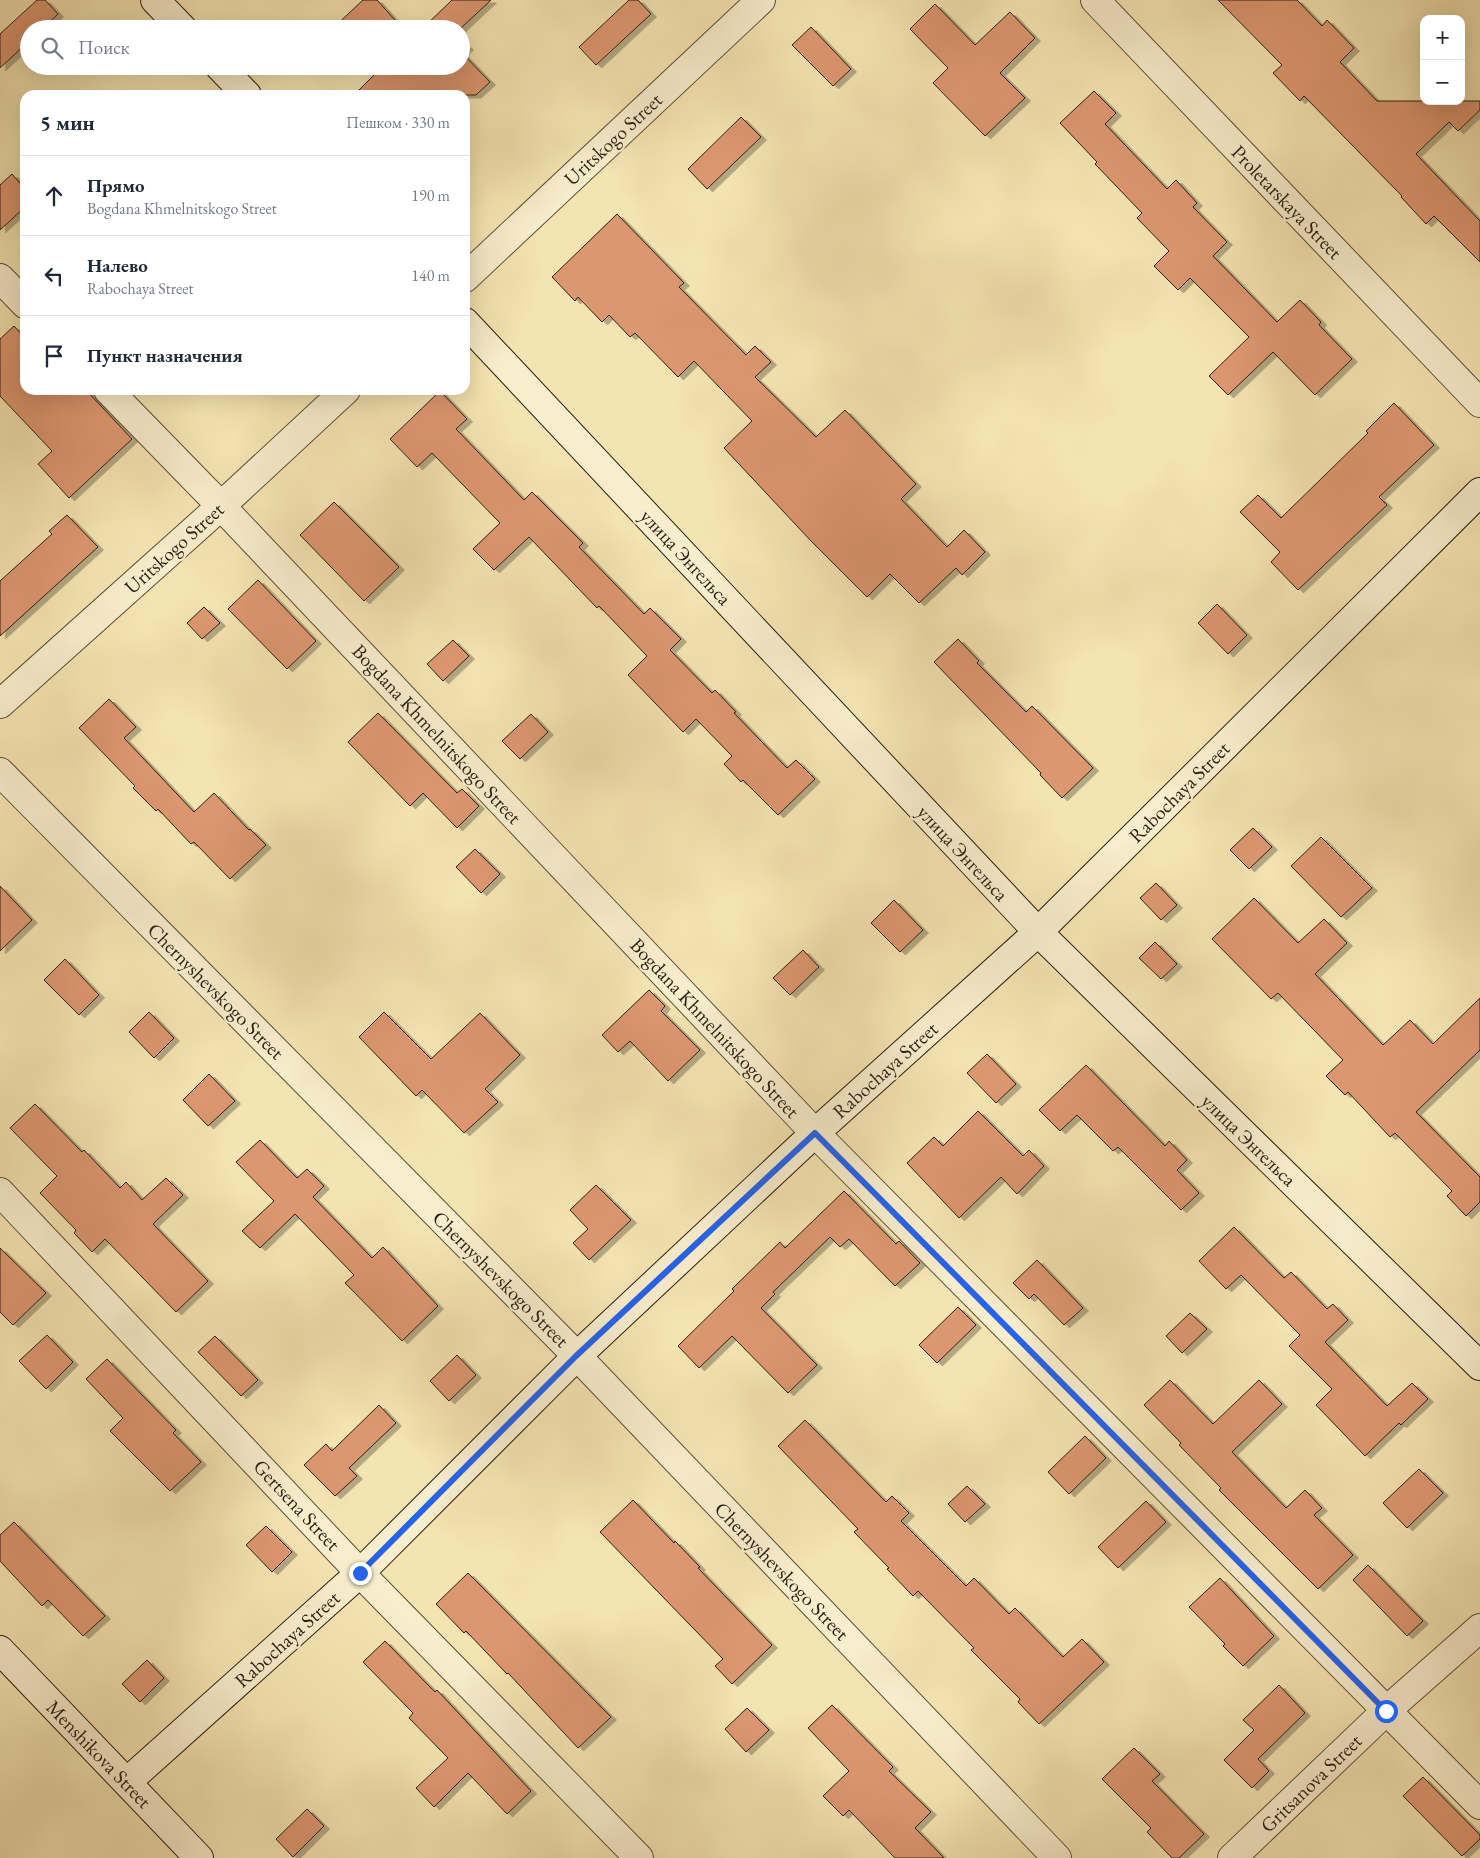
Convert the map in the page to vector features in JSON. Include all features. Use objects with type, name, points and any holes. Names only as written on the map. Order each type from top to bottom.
[{"type":"street","points":[[155,0],[174,20]]},
{"type":"street","name":"Uritskogo Street","points":[[470,273],[761,0]]},
{"type":"street","name":"Proletarskaya Street","points":[[1094,0],[1480,403]]},
{"type":"street","points":[[228,75],[242,90]]},
{"type":"street","points":[[0,278],[20,299]]},
{"type":"street","name":"улица Энгельса","points":[[470,327],[1038,932],[1480,1366]]},
{"type":"street","name":"Bogdana Khmelnitskogo Street","points":[[113,395],[221,506],[815,1133],[1480,1805]]},
{"type":"street","name":"Uritskogo Street","points":[[0,704],[221,506],[341,395]]},
{"type":"street","name":"Rabochaya Street","points":[[127,1782],[360,1573],[576,1356],[815,1133],[1038,932],[1480,492]]},
{"type":"street","name":"Chernyshevskogo Street","points":[[0,772],[576,1356],[1057,1858]]},
{"type":"street","name":"Gertsena Street","points":[[0,1192],[360,1573],[639,1858]]},
{"type":"street","name":"Gritsanova Street","points":[[1232,1858],[1386,1711],[1480,1628]]},
{"type":"street","name":"Menshikova Street","points":[[0,1650],[198,1858]]},
{"type":"building","points":[[37,0],[45,0],[58,14],[52,20],[20,20],[20,49],[0,68],[0,34]]},
{"type":"building","points":[[363,0],[377,0],[395,20],[342,20]]},
{"type":"building","points":[[452,0],[491,0],[470,20],[431,20]]},
{"type":"building","points":[[629,0],[638,0],[651,14],[596,65],[579,47]]},
{"type":"building","points":[[1218,0],[1297,0],[1322,26],[1327,20],[1354,48],[1340,62],[1377,101],[1420,101],[1420,105],[1465,105],[1465,101],[1480,101],[1480,110],[1458,131],[1449,122],[1416,154],[1480,221],[1480,262],[1434,216],[1426,224],[1402,196],[1304,96],[1300,101],[1273,73],[1282,65]]},
{"type":"building","points":[[935,4],[975,45],[1010,12],[1035,38],[1000,73],[1025,98],[985,136],[933,83],[948,68],[910,29]]},
{"type":"building","points":[[811,27],[851,69],[833,86],[792,45]]},
{"type":"building","points":[[470,61],[490,82],[476,95],[470,95],[470,90],[359,90],[374,75],[470,75]]},
{"type":"building","points":[[1094,91],[1116,113],[1105,124],[1167,189],[1176,180],[1197,203],[1193,207],[1227,242],[1213,256],[1277,322],[1300,300],[1321,322],[1319,325],[1352,359],[1315,395],[1273,352],[1228,395],[1209,376],[1249,337],[1190,278],[1178,290],[1154,266],[1169,251],[1137,218],[1142,213],[1095,164],[1097,162],[1060,123]]},
{"type":"building","points":[[741,117],[761,137],[707,189],[688,169]]},
{"type":"building","points":[[12,174],[20,183],[20,212],[0,230],[0,185]]},
{"type":"building","points":[[617,214],[684,283],[679,287],[746,355],[755,346],[771,362],[755,377],[816,437],[845,410],[916,484],[901,499],[947,547],[964,530],[985,552],[962,575],[956,568],[919,603],[890,574],[867,597],[811,541],[724,448],[752,421],[694,361],[678,377],[635,333],[630,337],[609,315],[602,322],[578,297],[575,301],[552,277]]},
{"type":"building","points":[[14,326],[20,333],[20,395],[91,395],[132,439],[69,498],[38,464],[52,451],[0,396],[0,339]]},
{"type":"building","points":[[436,395],[444,395],[467,419],[456,429],[524,500],[532,492],[583,543],[579,547],[644,614],[650,608],[681,639],[670,650],[712,693],[715,690],[736,712],[734,713],[787,768],[796,760],[815,779],[778,815],[724,764],[732,756],[696,719],[683,732],[628,675],[647,656],[599,606],[597,608],[529,537],[494,570],[473,549],[500,523],[432,453],[417,467],[390,439]]},
{"type":"building","points":[[1394,403],[1434,445],[1379,497],[1387,505],[1298,590],[1271,562],[1280,552],[1240,512],[1258,495],[1281,518],[1368,433],[1366,431]]},
{"type":"building","points":[[334,502],[399,567],[364,601],[300,535]]},
{"type":"building","points":[[67,515],[98,547],[0,636],[0,581],[52,534],[49,531]]},
{"type":"building","points":[[258,580],[316,641],[287,669],[228,609]]},
{"type":"building","points":[[1217,604],[1247,635],[1228,654],[1198,623]]},
{"type":"building","points":[[204,607],[220,623],[202,639],[187,623]]},
{"type":"building","points":[[958,639],[979,661],[977,663],[1026,712],[1032,706],[1093,768],[1062,798],[1040,775],[1041,773],[934,662]]},
{"type":"building","points":[[453,640],[469,656],[443,681],[427,664]]},
{"type":"building","points":[[109,699],[136,727],[124,738],[194,812],[214,793],[266,845],[230,879],[194,842],[191,844],[158,809],[156,811],[133,788],[135,786],[79,728]]},
{"type":"building","points":[[378,713],[457,793],[462,789],[479,806],[457,828],[423,793],[410,806],[348,742]]},
{"type":"building","points":[[531,714],[548,732],[520,759],[502,741]]},
{"type":"building","points":[[1253,828],[1272,847],[1249,869],[1230,850]]},
{"type":"building","points":[[1321,837],[1372,888],[1341,917],[1291,866]]},
{"type":"building","points":[[475,849],[500,874],[481,893],[456,867]]},
{"type":"building","points":[[1156,883],[1177,905],[1161,920],[1140,898]]},
{"type":"building","points":[[0,886],[32,920],[0,951]]},
{"type":"building","points":[[1254,898],[1298,943],[1324,919],[1347,943],[1315,974],[1383,1045],[1410,1020],[1433,1044],[1480,998],[1480,1050],[1416,1112],[1480,1177],[1480,1202],[1466,1216],[1447,1196],[1452,1191],[1395,1133],[1390,1137],[1348,1092],[1345,1095],[1326,1076],[1343,1060],[1278,993],[1271,999],[1212,939]]},
{"type":"building","points":[[894,900],[923,930],[900,952],[871,923]]},
{"type":"building","points":[[1155,942],[1177,964],[1161,979],[1139,958]]},
{"type":"building","points":[[803,950],[819,967],[790,995],[773,978]]},
{"type":"building","points":[[65,959],[99,995],[79,1015],[44,980]]},
{"type":"building","points":[[649,990],[665,1006],[661,1011],[700,1050],[668,1081],[630,1041],[618,1052],[602,1035]]},
{"type":"building","points":[[149,1012],[174,1038],[154,1058],[129,1032]]},
{"type":"building","points":[[384,1012],[431,1059],[480,1013],[520,1055],[485,1089],[498,1102],[464,1133],[422,1090],[416,1096],[359,1037]]},
{"type":"building","points":[[987,1054],[1016,1084],[996,1103],[967,1073]]},
{"type":"building","points":[[1086,1065],[1165,1146],[1169,1141],[1187,1160],[1177,1170],[1199,1193],[1181,1210],[1118,1147],[1113,1151],[1077,1115],[1060,1131],[1039,1110]]},
{"type":"building","points":[[209,1074],[235,1101],[208,1126],[183,1100]]},
{"type":"building","points":[[35,1104],[82,1152],[84,1150],[120,1188],[126,1182],[142,1200],[166,1178],[183,1195],[153,1224],[208,1281],[176,1312],[105,1239],[92,1252],[74,1233],[76,1230],[40,1193],[57,1176],[10,1128]]},
{"type":"building","points":[[978,1111],[1023,1156],[1029,1150],[1044,1166],[1017,1194],[1001,1177],[959,1218],[907,1163],[934,1137],[943,1146]]},
{"type":"building","points":[[260,1140],[297,1178],[307,1169],[324,1186],[313,1197],[372,1258],[383,1247],[438,1306],[402,1341],[345,1283],[354,1275],[295,1214],[260,1248],[242,1231],[274,1201],[236,1162]]},
{"type":"building","points":[[596,1185],[631,1220],[589,1260],[573,1243],[588,1229],[570,1210]]},
{"type":"building","points":[[844,1191],[896,1244],[899,1241],[920,1263],[895,1286],[849,1239],[840,1247],[830,1237],[773,1292],[775,1294],[761,1308],[817,1365],[788,1393],[732,1336],[699,1368],[678,1346],[780,1242],[785,1248]]},
{"type":"building","points":[[1234,1227],[1284,1278],[1291,1272],[1327,1309],[1333,1304],[1348,1320],[1325,1342],[1387,1406],[1412,1383],[1428,1399],[1401,1425],[1399,1423],[1365,1456],[1316,1405],[1332,1389],[1289,1346],[1300,1335],[1241,1275],[1226,1289],[1199,1261]]},
{"type":"building","points":[[0,1248],[46,1293],[13,1325],[0,1312]]},
{"type":"building","points":[[1037,1260],[1083,1308],[1064,1325],[1034,1294],[1029,1299],[1013,1283]]},
{"type":"building","points":[[958,1307],[976,1325],[937,1363],[919,1345]]},
{"type":"building","points":[[1190,1313],[1207,1329],[1182,1353],[1166,1336]]},
{"type":"building","points":[[47,1335],[73,1362],[46,1389],[19,1361]]},
{"type":"building","points":[[215,1336],[258,1380],[241,1396],[198,1352]]},
{"type":"building","points":[[457,1355],[476,1375],[449,1401],[430,1381]]},
{"type":"building","points":[[107,1359],[176,1430],[173,1433],[201,1462],[170,1491],[110,1431],[123,1418],[86,1379]]},
{"type":"building","points":[[1170,1380],[1213,1424],[1259,1380],[1282,1404],[1232,1452],[1286,1508],[1305,1490],[1322,1508],[1314,1515],[1353,1555],[1318,1589],[1219,1490],[1221,1488],[1179,1445],[1181,1443],[1144,1405]]},
{"type":"building","points":[[379,1405],[396,1423],[349,1468],[357,1476],[335,1496],[304,1465],[326,1444],[332,1451]]},
{"type":"building","points":[[805,1420],[886,1502],[892,1496],[909,1513],[901,1521],[966,1586],[974,1578],[1009,1614],[1015,1608],[1063,1657],[1082,1639],[1104,1662],[1039,1724],[1018,1702],[1020,1699],[971,1650],[974,1648],[918,1591],[913,1596],[887,1569],[889,1568],[854,1532],[858,1529],[778,1446]]},
{"type":"building","points":[[1085,1436],[1106,1458],[1069,1494],[1048,1472]]},
{"type":"building","points":[[1419,1469],[1443,1493],[1407,1528],[1383,1503]]},
{"type":"building","points":[[967,1486],[985,1504],[965,1522],[948,1504]]},
{"type":"building","points":[[633,1500],[700,1567],[698,1568],[772,1645],[732,1684],[715,1666],[723,1659],[600,1532]]},
{"type":"building","points":[[1146,1501],[1166,1522],[1118,1568],[1098,1547]]},
{"type":"building","points":[[14,1522],[105,1616],[83,1636],[48,1600],[42,1606],[0,1561],[0,1535]]},
{"type":"building","points":[[266,1526],[292,1552],[272,1572],[246,1545]]},
{"type":"building","points":[[1368,1565],[1423,1621],[1407,1636],[1353,1580]]},
{"type":"building","points":[[468,1573],[611,1717],[578,1748],[508,1673],[466,1631],[464,1633],[436,1604]]},
{"type":"building","points":[[1220,1578],[1274,1636],[1243,1666],[1223,1646],[1225,1644],[1189,1607]]},
{"type":"building","points":[[385,1641],[435,1692],[437,1690],[531,1791],[507,1814],[468,1773],[434,1807],[416,1788],[448,1758],[409,1718],[413,1713],[363,1662]]},
{"type":"building","points":[[147,1660],[164,1678],[140,1702],[122,1684]]},
{"type":"building","points":[[1279,1685],[1305,1713],[1258,1759],[1269,1771],[1252,1788],[1224,1760],[1254,1730],[1243,1720]]},
{"type":"building","points":[[832,1705],[893,1767],[889,1771],[931,1812],[915,1828],[944,1858],[895,1858],[849,1810],[843,1816],[823,1796],[849,1771],[808,1728]]},
{"type":"building","points":[[747,1708],[769,1730],[746,1752],[725,1729]]},
{"type":"building","points":[[1134,1748],[1160,1774],[1152,1781],[1204,1834],[1179,1858],[1172,1858],[1147,1832],[1151,1828],[1102,1779]]},
{"type":"building","points":[[1423,1777],[1480,1835],[1480,1839],[1462,1856],[1403,1796]]},
{"type":"building","points":[[307,1809],[324,1826],[293,1857],[276,1839]]},
{"type":"route","points":[[360,1573],[576,1356],[815,1133],[1386,1711]]}]
